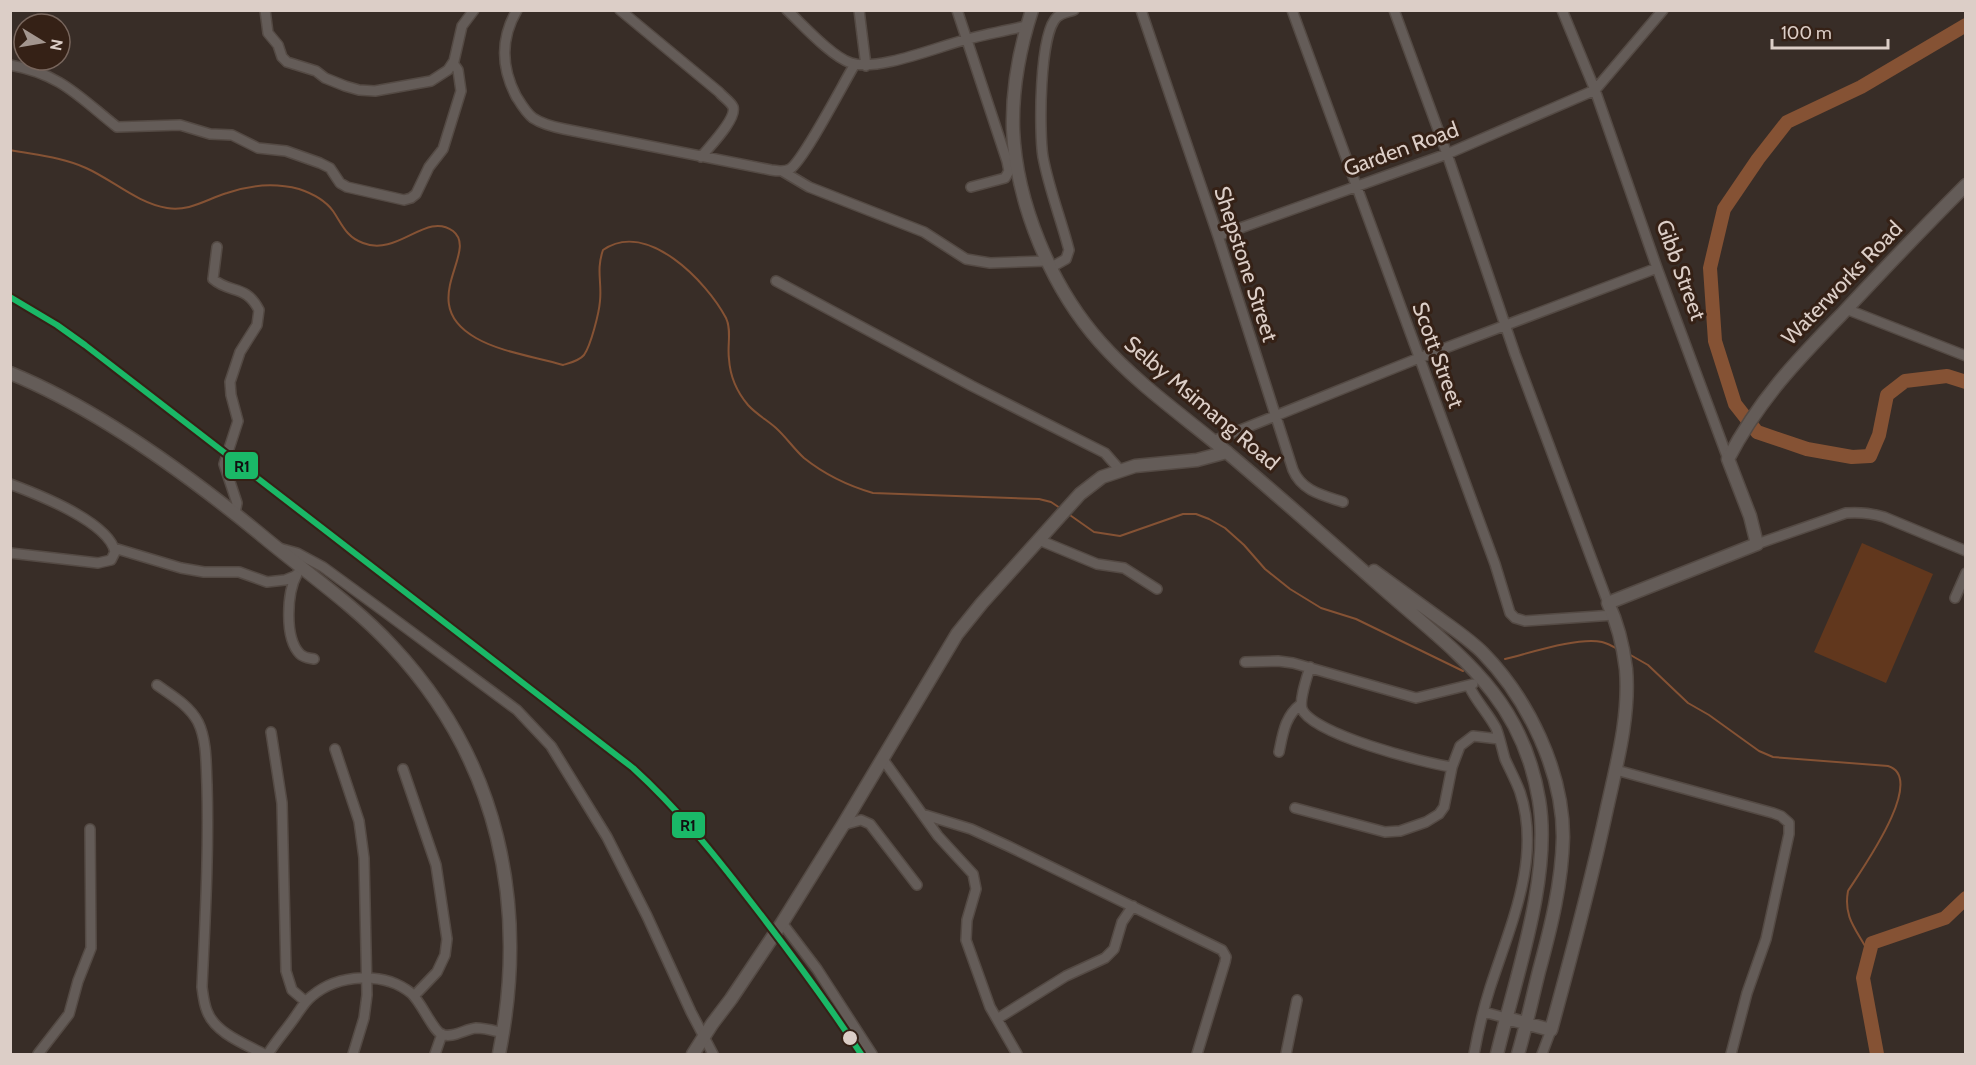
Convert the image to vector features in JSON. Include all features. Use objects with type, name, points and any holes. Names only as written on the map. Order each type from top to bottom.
[{"type":"street","points":[[265,10],[268,33],[287,62],[312,69],[325,78],[359,90],[391,90],[431,81],[448,70],[453,63],[460,29],[474,10]]},
{"type":"street","points":[[517,10],[506,39],[505,71],[519,101],[532,117],[556,127],[782,171],[809,188],[924,232],[966,258],[990,263],[1048,264],[1066,259],[1070,250],[1043,157],[1039,109],[1046,46],[1054,21],[1060,15],[1074,10]]},
{"type":"street","points":[[620,10],[711,85],[731,105],[733,111],[731,120],[701,157]]},
{"type":"street","points":[[787,10],[847,61],[866,66],[966,39],[1027,26]]},
{"type":"street","points":[[859,10],[866,66]]},
{"type":"street","points":[[957,10],[1007,161],[1008,176],[971,187]]},
{"type":"street","name":"Selby Msimang Road","points":[[1032,10],[1017,82],[1013,131],[1020,177],[1029,211],[1048,264],[1083,321],[1106,349],[1139,381],[1227,452],[1446,642],[1481,676],[1506,710],[1520,739],[1534,780],[1542,819],[1542,840],[1536,892],[1497,1054]]},
{"type":"street","name":"Shepstone Street","points":[[1141,10],[1296,478],[1311,491],[1343,502]]},
{"type":"street","name":"Scott Street","points":[[1292,10],[1513,617],[1525,621],[1544,621],[1614,615]]},
{"type":"street","points":[[1394,10],[1447,154],[1505,326],[1614,615],[1621,638],[1626,669],[1626,706],[1616,770],[1598,850],[1551,1030],[1542,1054]]},
{"type":"street","name":"Gibb Street","points":[[1562,10],[1595,90],[1657,268],[1750,516],[1757,544]]},
{"type":"street","points":[[1595,90],[1663,10]]},
{"type":"street","points":[[10,65],[48,75],[80,95],[117,127],[180,124],[210,134],[232,135],[258,148],[286,151],[320,163],[330,168],[340,183],[347,187],[404,200],[416,194],[429,167],[443,149],[461,91],[458,70],[453,63]]},
{"type":"street","points":[[782,171],[790,168],[805,150],[855,64]]},
{"type":"street","name":"Garden Road","points":[[1218,237],[1447,154],[1595,90]]},
{"type":"street","points":[[998,133],[1013,131]]},
{"type":"street","name":"Waterworks Road","points":[[1728,459],[1739,436],[1776,384],[1874,278],[1965,185]]},
{"type":"street","points":[[217,247],[213,279],[245,293],[259,310],[257,325],[240,352],[230,382],[238,425],[224,464],[237,505],[235,513]]},
{"type":"street","points":[[1213,441],[1419,358],[1657,268]]},
{"type":"street","points":[[776,281],[972,386],[1105,453],[1120,470]]},
{"type":"street","points":[[1846,309],[1965,356]]},
{"type":"street","points":[[10,373],[86,411],[168,464],[235,513],[277,548],[298,572],[370,625],[403,658],[430,693],[476,773],[489,805],[500,845],[512,936],[511,973],[504,1034],[499,1054]]},
{"type":"street","points":[[693,1054],[782,923],[957,634],[982,603],[1080,494],[1101,477],[1120,470],[1197,460],[1227,452]]},
{"type":"street","points":[[10,484],[46,497],[94,526],[106,537],[115,552],[111,560],[98,563],[10,553]]},
{"type":"street","points":[[1608,603],[1757,544],[1846,513],[1871,513],[1884,517],[1965,551]]},
{"type":"street","points":[[1043,537],[1097,564],[1124,568],[1157,589]]},
{"type":"street","name":"Selby Msimang Road","points":[[1329,539],[1482,652],[1507,682],[1527,712],[1545,749],[1556,788],[1563,834],[1561,869],[1549,935],[1518,1054]]},
{"type":"street","points":[[114,548],[180,568],[204,573],[239,572],[267,582],[285,580],[298,572]]},
{"type":"street","points":[[277,548],[297,553],[341,580],[517,710],[551,746],[607,837],[713,1054]]},
{"type":"street","points":[[298,572],[289,603],[291,635],[299,654],[314,659]]},
{"type":"street","points":[[1956,598],[1965,573]]},
{"type":"street","points":[[1245,662],[1278,661],[1416,699],[1469,686],[1481,676]]},
{"type":"street","points":[[1310,668],[1301,704],[1309,717],[1331,731],[1372,746],[1432,764],[1452,767]]},
{"type":"street","points":[[157,685],[191,712],[198,722],[202,735],[208,814],[202,987],[210,1018],[226,1033],[266,1054],[312,996],[331,985],[365,977],[403,987],[414,996],[435,1029],[442,1034],[451,1035],[480,1028],[504,1034]]},
{"type":"street","points":[[1469,686],[1497,730],[1522,803],[1526,849],[1517,909],[1484,1012],[1474,1054]]},
{"type":"street","points":[[1279,752],[1286,722],[1293,710],[1301,704]]},
{"type":"street","points":[[272,732],[282,803],[286,972],[292,990],[306,1002]]},
{"type":"street","points":[[1294,808],[1385,832],[1400,831],[1426,822],[1439,814],[1444,807],[1452,767],[1460,746],[1468,739],[1478,736],[1499,739]]},
{"type":"street","points":[[336,749],[359,821],[362,841],[365,1010],[353,1054]]},
{"type":"street","points":[[882,758],[938,836],[976,880],[976,889],[967,920],[966,940],[986,997],[1017,1054]]},
{"type":"street","points":[[403,769],[436,865],[447,939],[445,955],[437,972],[414,996]]},
{"type":"street","points":[[1616,770],[1773,813],[1789,823],[1790,834],[1766,939],[1746,993],[1731,1054]]},
{"type":"street","points":[[922,814],[971,829],[1219,947],[1224,953],[1225,962],[1197,1054]]},
{"type":"street","points":[[843,825],[861,820],[870,824],[917,885]]},
{"type":"street","points":[[38,1054],[69,1014],[78,981],[92,948],[90,829]]},
{"type":"street","points":[[997,1019],[1066,976],[1106,958],[1114,949],[1122,922],[1133,906]]},
{"type":"street","points":[[782,923],[817,969],[872,1054]]},
{"type":"street","points":[[1286,1054],[1297,1000]]},
{"type":"street","points":[[1484,1012],[1551,1030]]},
{"type":"street","points":[[435,1054],[442,1034]]},
{"type":"shaded area","points":[[1862,543],[1933,574],[1886,683],[1814,652]]},
{"type":"waterway","points":[[1966,25],[1861,87],[1787,122],[1724,209],[1710,268],[1715,341],[1735,404],[1757,432],[1807,449],[1852,457],[1870,456],[1879,435],[1887,395],[1905,381],[1947,376],[1966,382]]},
{"type":"waterway","points":[[10,150],[77,164],[145,201],[167,208],[190,207],[245,188],[281,186],[299,189],[326,203],[352,237],[376,246],[400,240],[432,226],[443,226],[453,231],[459,240],[459,252],[449,294],[450,309],[458,324],[476,338],[496,347],[563,365],[582,357],[592,337],[600,301],[600,264],[603,250],[620,243],[638,242],[656,248],[690,272],[717,303],[726,318],[729,328],[731,371],[737,389],[744,400],[754,411],[773,425],[804,458],[820,469],[846,483],[873,493],[1039,499],[1051,502],[1060,508]]},
{"type":"waterway","points":[[1067,513],[1094,532],[1120,536],[1183,514],[1196,514],[1209,519],[1225,528],[1265,569],[1290,589],[1321,608],[1356,619],[1463,671]]},
{"type":"waterway","points":[[1505,659],[1554,646],[1592,641],[1602,642],[1619,650]]},
{"type":"waterway","points":[[1627,653],[1648,665],[1688,703],[1709,715],[1759,751],[1773,757],[1888,766],[1898,774],[1900,788],[1888,826],[1848,891],[1849,916],[1869,953]]},
{"type":"waterway","points":[[1877,1054],[1863,978],[1872,943],[1945,918],[1966,898]]},
{"type":"transit line","name":"R1","points":[[10,297],[85,345],[633,768],[695,832],[723,867],[765,920],[861,1054]]}]
